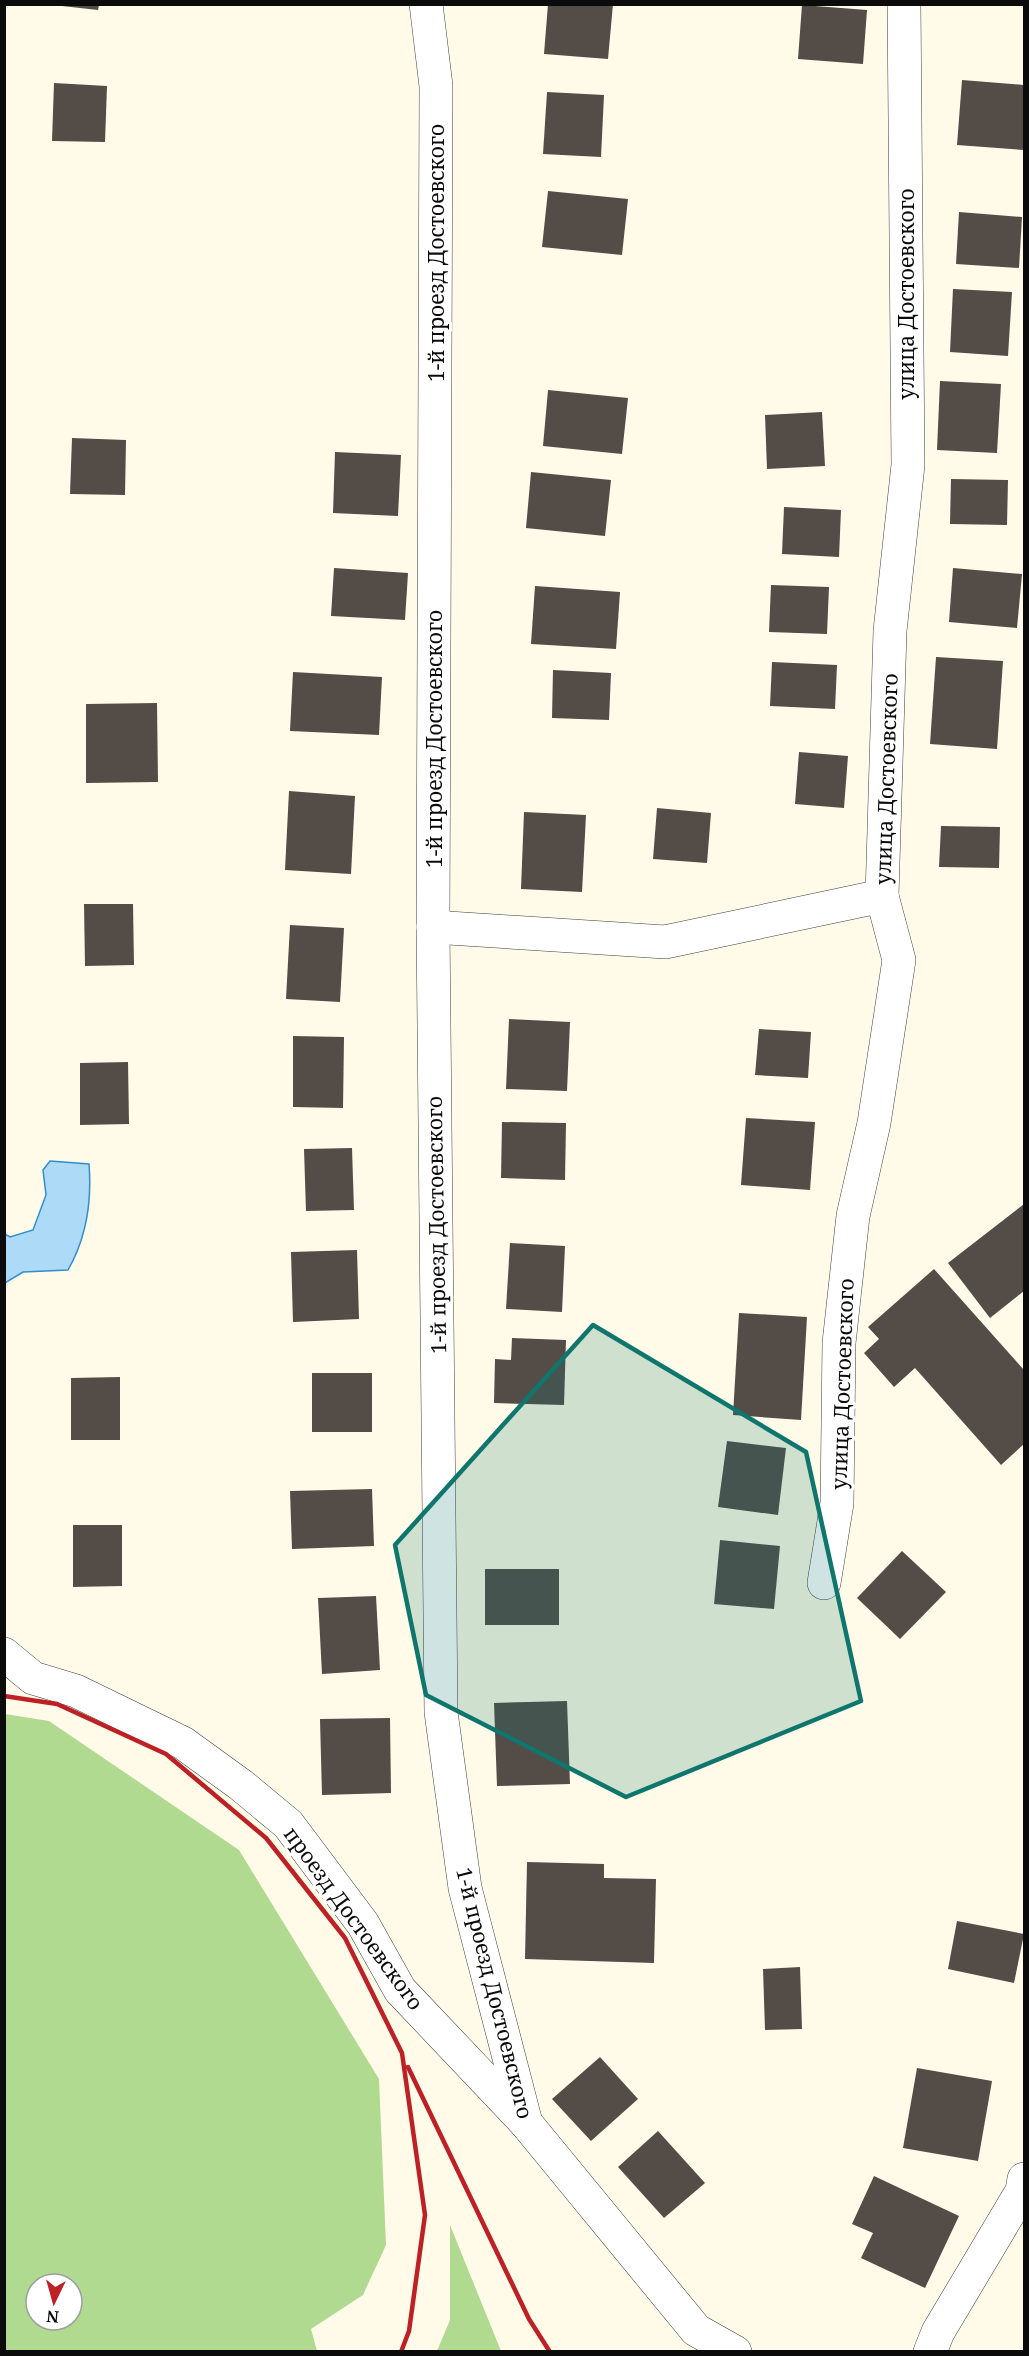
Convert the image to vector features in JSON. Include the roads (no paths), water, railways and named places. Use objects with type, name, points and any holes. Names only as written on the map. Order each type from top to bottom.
[{"type":"street","name":"1-й проезд Достоевского","points":[[426,4],[436,86],[433,927],[441,1712],[465,1888],[526,2123],[696,2330],[735,2352]]},
{"type":"street","name":"улица Достоевского","points":[[824,1583],[837,1503],[839,1343],[852,1216],[874,1123],[899,960],[882,896],[890,631],[908,465],[904,4]]},
{"type":"street","points":[[433,927],[665,942],[882,896]]},
{"type":"street","name":"проезд Достоевского","points":[[4,1654],[19,1675],[76,1691],[183,1743],[241,1785],[288,1824],[363,1924],[400,1990],[526,2123]]},
{"type":"street","points":[[930,2352],[938,2332],[1024,2187]]},
{"type":"water","points":[[50,1161],[89,1164],[89,1206],[80,1245],[68,1270],[23,1272],[5,1283],[5,1234],[10,1237],[33,1230],[46,1195],[43,1170]]},
{"type":"railway","points":[[4,1696],[57,1704],[166,1754],[266,1838],[345,1938],[402,2053],[425,2215],[409,2331],[401,2352]]},
{"type":"railway","points":[[408,2067],[529,2319],[550,2352]]}]
